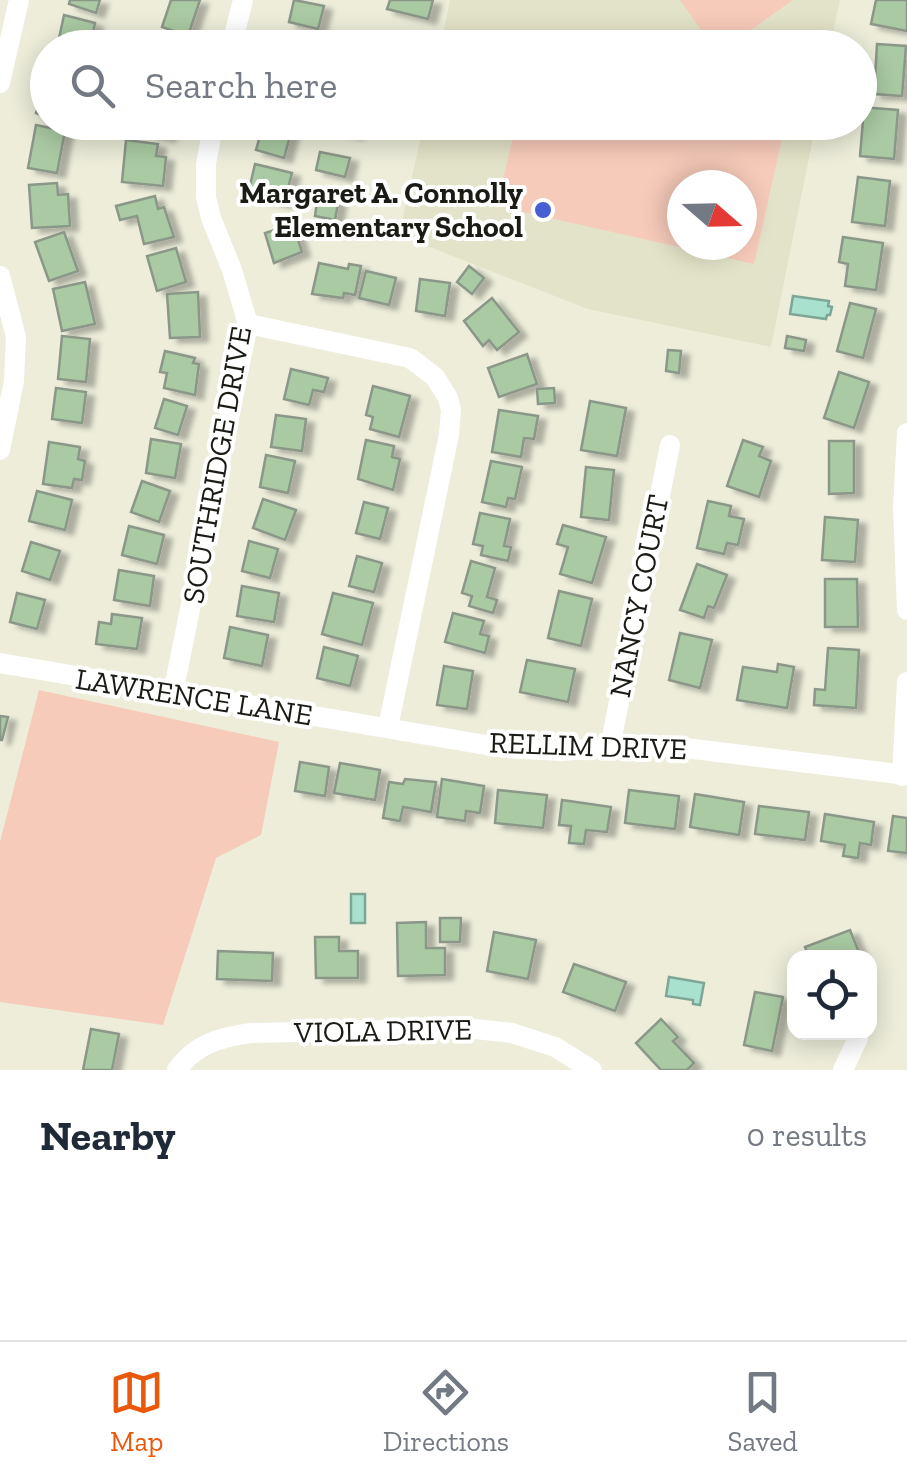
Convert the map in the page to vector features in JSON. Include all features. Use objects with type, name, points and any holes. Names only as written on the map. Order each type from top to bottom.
[{"type":"street","points":[[0,84],[19,0]]},
{"type":"street","points":[[236,30],[244,0]]},
{"type":"street","name":"SOUTHRIDGE DRIVE","points":[[173,693],[248,324],[206,197],[211,140]]},
{"type":"street","points":[[0,276],[16,337],[14,381],[0,450]]},
{"type":"street","points":[[248,324],[410,358],[435,377],[448,398],[449,436],[388,728]]},
{"type":"street","points":[[907,433],[903,508],[907,610]]},
{"type":"street","name":"NANCY COURT","points":[[610,746],[670,445]]},
{"type":"street","name":"LAWRENCE LANE","points":[[0,664],[388,728]]},
{"type":"street","points":[[904,776],[907,682]]},
{"type":"street","name":"RELLIM DRIVE","points":[[388,728],[504,748],[562,751],[642,744],[904,776]]},
{"type":"street","name":"VIOLA DRIVE","points":[[176,1070],[193,1052],[222,1037],[466,1028],[512,1033],[555,1047],[592,1070]]},
{"type":"street","points":[[843,1070],[857,1040]]},
{"type":"shaded area","points":[[450,0],[840,0],[834,30],[444,30]]},
{"type":"shaded area","points":[[680,0],[793,0],[750,30],[701,30]]},
{"type":"shaded area","name":"Margaret A. Connolly Elementary School","points":[[420,140],[813,140],[771,347],[588,309],[399,235]]},
{"type":"shaded area","points":[[512,140],[782,140],[757,251],[757,170],[667,170],[667,244],[497,206]]},
{"type":"shaded area","points":[[39,690],[279,742],[261,835],[216,858],[163,1025],[0,1002],[0,842]]},
{"type":"water","points":[[793,296],[829,301],[830,315],[826,319],[790,314]]},
{"type":"water","points":[[351,894],[365,894],[365,923],[351,923]]},
{"type":"water","points":[[669,977],[704,983],[700,1005],[693,1004],[693,1000],[666,996]]},
{"type":"building","points":[[70,0],[100,0],[96,13],[69,4]]},
{"type":"building","points":[[171,0],[200,0],[190,30],[162,27]]},
{"type":"building","points":[[294,0],[324,6],[318,29],[289,22]]},
{"type":"building","points":[[390,0],[433,0],[428,19],[387,9]]},
{"type":"building","points":[[876,0],[907,0],[907,31],[871,24]]},
{"type":"building","points":[[64,15],[95,23],[94,30],[61,30]]},
{"type":"building","points":[[877,44],[906,46],[902,96],[877,94]]},
{"type":"building","points":[[877,108],[898,110],[894,159],[860,156],[861,140],[877,140]]},
{"type":"building","points":[[33,140],[63,140],[57,173],[28,168]]},
{"type":"building","points":[[126,140],[158,144],[156,156],[166,157],[163,186],[122,182]]},
{"type":"building","points":[[259,140],[289,140],[284,158],[256,150]]},
{"type":"building","points":[[320,152],[350,158],[345,177],[316,170]]},
{"type":"building","points":[[255,164],[292,173],[284,203],[248,194]]},
{"type":"building","points":[[858,177],[890,181],[885,226],[852,222]]},
{"type":"building","points":[[57,183],[58,195],[68,194],[70,226],[32,228],[29,185]]},
{"type":"building","points":[[318,193],[339,197],[335,220],[315,216]]},
{"type":"building","points":[[155,196],[158,209],[164,207],[174,237],[144,244],[137,216],[120,220],[116,206]]},
{"type":"building","points":[[293,224],[302,252],[274,263],[265,233]]},
{"type":"building","points":[[64,232],[78,271],[49,281],[35,242]]},
{"type":"building","points":[[843,237],[883,243],[876,290],[845,286],[848,264],[839,262]]},
{"type":"building","points":[[176,248],[186,282],[157,291],[147,256]]},
{"type":"building","points":[[319,263],[348,269],[349,264],[361,266],[355,295],[344,293],[343,298],[312,294]]},
{"type":"building","points":[[469,266],[484,278],[472,294],[457,282]]},
{"type":"building","points":[[366,271],[396,278],[389,305],[359,298]]},
{"type":"building","points":[[420,279],[450,283],[445,316],[416,311]]},
{"type":"building","points":[[85,282],[95,324],[62,331],[53,289]]},
{"type":"building","points":[[198,292],[200,337],[170,338],[167,294]]},
{"type":"building","points":[[492,298],[519,332],[497,350],[489,340],[483,346],[464,321]]},
{"type":"building","points":[[850,303],[876,309],[863,358],[837,351]]},
{"type":"building","points":[[62,336],[90,339],[86,382],[58,379]]},
{"type":"building","points":[[787,336],[806,340],[804,351],[785,348]]},
{"type":"building","points":[[668,350],[681,351],[679,373],[666,371]]},
{"type":"building","points":[[165,351],[195,358],[193,363],[199,364],[195,395],[164,388],[167,373],[160,372]]},
{"type":"building","points":[[527,354],[537,384],[499,397],[488,368]]},
{"type":"building","points":[[291,369],[328,378],[324,392],[313,390],[309,405],[284,399]]},
{"type":"building","points":[[839,372],[869,382],[854,428],[824,418]]},
{"type":"building","points":[[373,386],[410,396],[399,437],[370,429],[373,417],[366,415]]},
{"type":"building","points":[[56,388],[86,392],[82,423],[52,419]]},
{"type":"building","points":[[554,388],[555,403],[538,404],[537,389]]},
{"type":"building","points":[[164,399],[187,406],[178,435],[155,428]]},
{"type":"building","points":[[590,401],[626,408],[617,456],[581,450]]},
{"type":"building","points":[[499,410],[538,416],[534,439],[524,438],[521,457],[492,452]]},
{"type":"building","points":[[276,415],[306,419],[302,451],[271,447]]},
{"type":"building","points":[[151,439],[181,444],[175,478],[146,473]]},
{"type":"building","points":[[366,440],[394,446],[392,457],[400,459],[393,490],[358,479]]},
{"type":"building","points":[[743,440],[763,447],[759,456],[771,461],[759,497],[727,486]]},
{"type":"building","points":[[829,441],[854,441],[854,493],[829,494]]},
{"type":"building","points":[[49,442],[80,447],[78,459],[85,461],[82,480],[74,479],[72,488],[43,484]]},
{"type":"building","points":[[266,455],[295,461],[288,493],[260,487]]},
{"type":"building","points":[[491,461],[522,467],[515,499],[508,498],[506,507],[482,502]]},
{"type":"building","points":[[586,467],[614,470],[609,520],[581,517]]},
{"type":"building","points":[[142,481],[170,491],[159,522],[131,512]]},
{"type":"building","points":[[37,491],[72,500],[65,530],[29,521]]},
{"type":"building","points":[[263,499],[296,510],[285,540],[253,528]]},
{"type":"building","points":[[708,501],[731,506],[729,516],[744,519],[738,545],[727,543],[724,554],[697,548]]},
{"type":"building","points":[[364,502],[388,508],[380,539],[356,533]]},
{"type":"building","points":[[480,513],[510,519],[504,546],[511,547],[508,561],[481,555],[483,546],[473,544]]},
{"type":"building","points":[[825,517],[858,520],[855,562],[822,560]]},
{"type":"building","points":[[563,525],[606,537],[592,583],[560,574],[568,547],[557,544]]},
{"type":"building","points":[[129,526],[164,535],[157,564],[122,555]]},
{"type":"building","points":[[249,541],[278,549],[270,578],[242,571]]},
{"type":"building","points":[[31,542],[60,551],[50,580],[22,571]]},
{"type":"building","points":[[357,556],[382,563],[374,592],[349,586]]},
{"type":"building","points":[[471,561],[495,568],[487,597],[497,600],[493,613],[469,606],[472,596],[462,593]]},
{"type":"building","points":[[697,564],[727,575],[714,608],[708,606],[704,618],[680,610]]},
{"type":"building","points":[[119,570],[154,576],[150,606],[114,600]]},
{"type":"building","points":[[825,579],[857,579],[858,627],[825,627]]},
{"type":"building","points":[[242,586],[279,593],[274,622],[237,616]]},
{"type":"building","points":[[559,591],[592,599],[581,646],[548,638]]},
{"type":"building","points":[[17,593],[45,600],[37,629],[10,622]]},
{"type":"building","points":[[333,593],[373,603],[362,645],[322,634]]},
{"type":"building","points":[[453,613],[484,621],[480,634],[489,636],[485,653],[445,642]]},
{"type":"building","points":[[112,614],[142,618],[137,649],[96,644],[99,622],[111,624]]},
{"type":"building","points":[[230,627],[268,635],[262,666],[224,658]]},
{"type":"building","points":[[680,633],[712,640],[700,688],[669,680]]},
{"type":"building","points":[[324,647],[358,656],[350,686],[317,678]]},
{"type":"building","points":[[828,648],[859,650],[856,708],[814,705],[815,689],[825,690]]},
{"type":"building","points":[[527,660],[575,669],[568,702],[520,692]]},
{"type":"building","points":[[778,664],[794,667],[787,708],[737,700],[743,667],[777,672]]},
{"type":"building","points":[[444,666],[473,671],[467,709],[437,705]]},
{"type":"building","points":[[0,716],[8,717],[2,740],[0,740]]},
{"type":"building","points":[[300,762],[329,767],[325,796],[295,791]]},
{"type":"building","points":[[340,763],[380,770],[375,800],[334,793]]},
{"type":"building","points":[[405,779],[436,782],[431,812],[403,807],[400,821],[383,818],[389,782],[403,784]]},
{"type":"building","points":[[442,779],[484,786],[480,813],[466,811],[465,821],[437,817]]},
{"type":"building","points":[[498,790],[547,795],[543,828],[495,823]]},
{"type":"building","points":[[629,790],[679,796],[675,829],[625,823]]},
{"type":"building","points":[[695,794],[744,802],[739,835],[690,827]]},
{"type":"building","points":[[562,800],[611,807],[607,832],[586,830],[584,844],[569,843],[571,826],[559,825]]},
{"type":"building","points":[[759,806],[809,812],[805,840],[755,834]]},
{"type":"building","points":[[825,814],[874,822],[871,845],[860,843],[858,858],[843,856],[845,845],[821,841]]},
{"type":"building","points":[[893,816],[907,818],[907,853],[888,851]]},
{"type":"building","points":[[440,918],[461,918],[460,942],[440,942]]},
{"type":"building","points":[[426,922],[426,948],[445,948],[445,975],[398,976],[397,923]]},
{"type":"building","points":[[850,930],[858,950],[806,950],[805,947]]},
{"type":"building","points":[[494,932],[536,940],[528,979],[487,971]]},
{"type":"building","points":[[315,937],[339,937],[339,951],[358,951],[358,978],[316,978]]},
{"type":"building","points":[[218,951],[273,953],[272,981],[217,979]]},
{"type":"building","points":[[574,964],[626,982],[615,1011],[563,992]]},
{"type":"building","points":[[755,992],[783,997],[772,1051],[744,1045]]},
{"type":"building","points":[[661,1019],[678,1037],[673,1041],[694,1063],[687,1070],[661,1070],[636,1043]]},
{"type":"building","points":[[91,1029],[119,1034],[112,1070],[83,1070]]},
{"type":"place","name":"Margaret A. Connolly Elementary School","points":[[543,210]]}]
